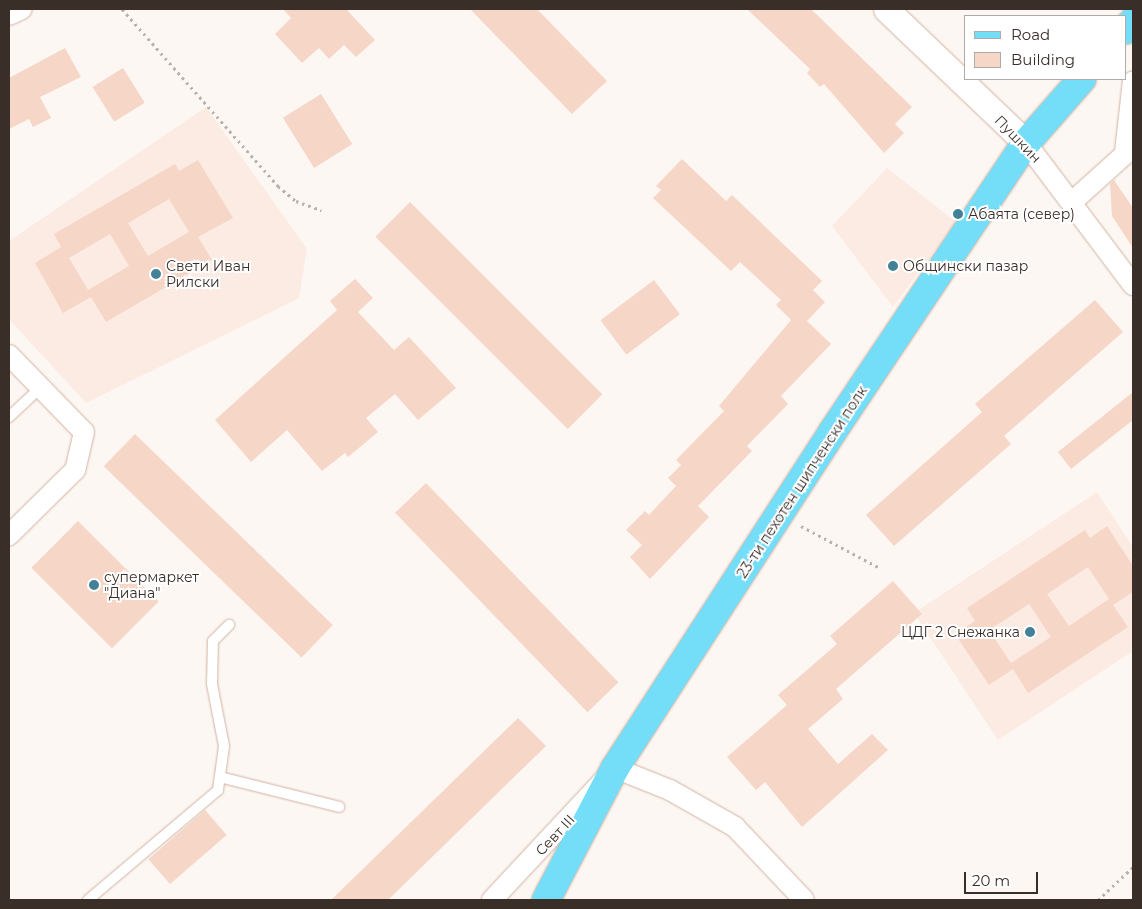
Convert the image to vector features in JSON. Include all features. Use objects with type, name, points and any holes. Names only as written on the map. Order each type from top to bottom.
[{"type":"main road","name":"23-ти пехотен шипченски полк","points":[[546,900],[615,768],[780,515],[1026,143],[1081,80]]},
{"type":"street","points":[[9,15],[22,9]]},
{"type":"street","name":"Пушкин","points":[[890,10],[1026,143],[1133,285]]},
{"type":"street","points":[[1072,202],[1129,150],[1133,81]]},
{"type":"street","points":[[9,355],[84,432],[75,470],[9,535]]},
{"type":"street","points":[[615,768],[670,790],[735,827],[804,900]]},
{"type":"street","name":"Севт III","points":[[492,900],[615,768]]},
{"type":"lane","points":[[9,417],[40,388]]},
{"type":"lane","points":[[88,900],[218,790],[224,746],[212,684],[213,641],[229,625]]},
{"type":"lane","points":[[220,777],[339,807]]},
{"type":"path","points":[[122,9],[278,186],[296,201],[321,210]]},
{"type":"path","points":[[780,515],[878,567]]},
{"type":"path","points":[[1098,900],[1133,867]]},
{"type":"shaded area","name":"Свети Иван Рилски","points":[[206,107],[307,249],[299,298],[86,403],[9,319],[9,241]]},
{"type":"shaded area","name":"Общински пазар","points":[[887,168],[956,222],[893,307],[832,226]]},
{"type":"shaded area","name":"ЦДГ 2 Снежанка","points":[[1097,492],[1133,547],[1133,651],[998,740],[914,613]]},
{"type":"building","points":[[283,9],[346,9],[375,40],[356,57],[344,45],[329,59],[319,48],[302,63],[275,34],[291,18]]},
{"type":"building","points":[[470,9],[537,9],[607,81],[572,114]]},
{"type":"building","points":[[747,9],[811,9],[912,107],[895,124],[904,133],[884,153],[824,84],[820,87],[807,73],[810,69]]},
{"type":"building","points":[[65,48],[81,77],[40,97],[51,118],[33,127],[29,119],[9,129],[9,78]]},
{"type":"building","points":[[123,68],[145,103],[114,122],[92,87]]},
{"type":"building","points":[[321,94],[352,144],[314,168],[283,118]]},
{"type":"building","points":[[682,159],[726,201],[732,195],[822,281],[813,290],[825,302],[807,321],[831,344],[781,396],[788,404],[747,446],[752,451],[698,506],[709,517],[650,579],[630,557],[642,545],[626,530],[645,511],[649,515],[676,486],[668,478],[681,465],[676,460],[724,411],[719,406],[791,320],[776,305],[781,300],[740,262],[731,271],[653,198],[661,190],[656,186]]},
{"type":"building","points":[[198,160],[233,218],[198,237],[212,260],[106,322],[91,297],[63,313],[35,263],[61,247],[54,234],[175,164],[179,171]],"holes":[[[169,199],[189,232],[148,256],[128,223]],[[110,234],[129,266],[88,290],[69,258]]]},
{"type":"building","points":[[1114,180],[1133,208],[1133,248],[1112,216],[1110,184]]},
{"type":"building","points":[[410,202],[602,394],[568,429],[375,237]]},
{"type":"building","points":[[355,279],[373,298],[358,312],[394,350],[409,337],[456,388],[418,420],[395,394],[366,418],[378,432],[348,457],[345,453],[322,471],[287,430],[251,462],[215,420],[337,310],[330,301]]},
{"type":"building","points":[[654,280],[680,314],[626,355],[600,320]]},
{"type":"building","points":[[1095,300],[1123,332],[1004,436],[1011,444],[894,546],[866,515],[982,412],[975,404]]},
{"type":"building","points":[[1133,392],[1133,420],[1071,469],[1058,452]]},
{"type":"building","points":[[135,434],[333,625],[302,657],[104,466]]},
{"type":"building","points":[[426,483],[618,682],[587,712],[395,513]]},
{"type":"building","name":"супермаркет \"Диана\"","points":[[78,521],[159,602],[112,648],[31,568]]},
{"type":"building","points":[[1107,526],[1133,566],[1133,592],[1113,605],[1128,627],[1028,693],[1013,669],[989,685],[955,634],[975,621],[967,608],[1085,530],[1090,538]],"holes":[[[1088,567],[1109,599],[1069,626],[1047,594]],[[1029,604],[1051,637],[1011,663],[989,630]]]},
{"type":"building","points":[[893,581],[922,614],[836,689],[843,699],[808,729],[838,764],[872,734],[888,750],[802,827],[765,782],[756,790],[727,757],[787,705],[778,695],[837,644],[830,636]]},
{"type":"building","points":[[518,718],[546,746],[388,900],[331,900]]},
{"type":"building","points":[[205,810],[227,835],[170,884],[148,859]]},
{"type":"place","name":"Абаята (север)","points":[[958,214]]},
{"type":"place","name":"Общински пазар","points":[[893,266]]},
{"type":"place","name":"Свети Иван Рилски","points":[[156,274]]},
{"type":"place","name":"супермаркет \"Диана\"","points":[[94,585]]},
{"type":"place","name":"ЦДГ 2 Снежанка","points":[[1030,632]]}]
